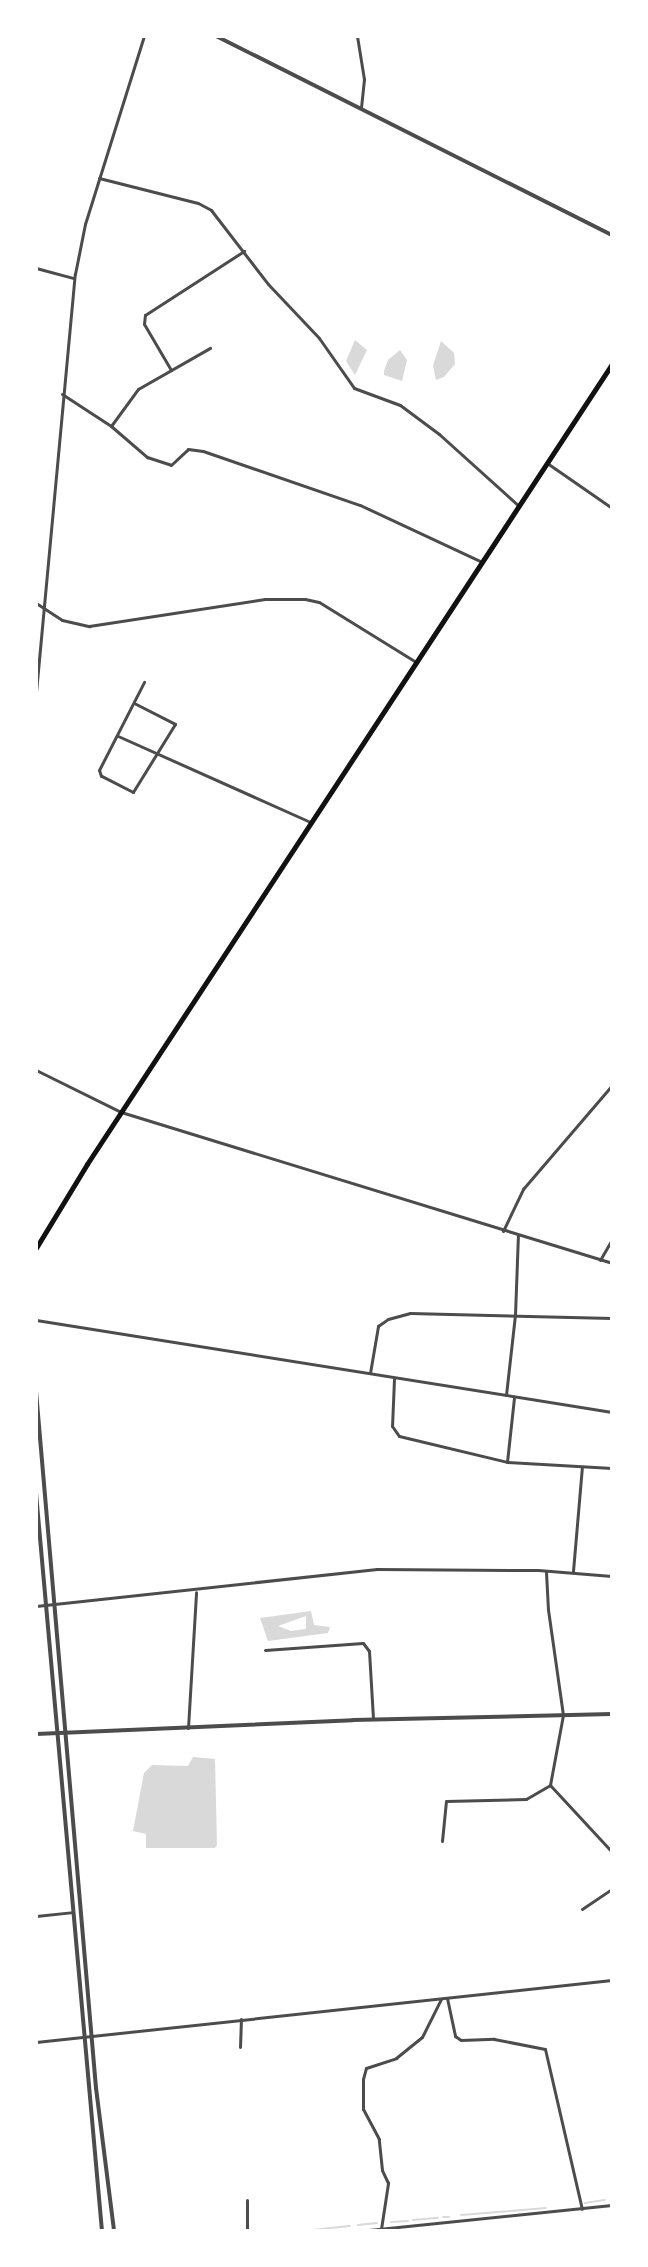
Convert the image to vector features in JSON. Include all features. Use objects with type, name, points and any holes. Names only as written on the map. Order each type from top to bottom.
[{"type":"main road","points":[[36,1239],[612,364]]},
{"type":"main road","points":[[36,1248],[44,1230]]},
{"type":"street","points":[[36,692],[61,393],[74,278],[99,178],[144,36]]},
{"type":"street","points":[[216,36],[612,235]]},
{"type":"street","points":[[357,36],[364,79],[361,108]]},
{"type":"street","points":[[99,178],[204,206],[268,284],[319,338],[354,388],[400,405],[439,434],[519,506]]},
{"type":"street","points":[[171,370],[144,324],[145,315],[244,251]]},
{"type":"street","points":[[36,268],[74,278]]},
{"type":"street","points":[[111,426],[138,389],[210,348]]},
{"type":"street","points":[[61,393],[111,426],[147,457],[171,465],[188,449],[203,451],[293,485],[360,505],[482,562]]},
{"type":"street","points":[[547,463],[612,508]]},
{"type":"street","points":[[36,603],[76,625],[89,626],[265,599],[305,599],[319,602],[416,662]]},
{"type":"street","points":[[134,703],[175,724],[133,792],[101,776],[99,770],[144,682]]},
{"type":"street","points":[[118,736],[310,822]]},
{"type":"street","points":[[36,1070],[121,1112],[612,1263]]},
{"type":"street","points":[[503,1231],[523,1189],[612,1085]]},
{"type":"street","points":[[505,1396],[515,1315],[518,1235]]},
{"type":"street","points":[[600,1260],[612,1239]]},
{"type":"street","points":[[370,1374],[378,1326],[388,1319],[410,1313],[612,1318]]},
{"type":"street","points":[[36,1320],[612,1412]]},
{"type":"street","points":[[394,1378],[392,1426],[399,1436],[507,1462],[612,1468]]},
{"type":"street","points":[[36,1391],[91,2036],[114,2231]]},
{"type":"street","points":[[507,1462],[514,1398]]},
{"type":"street","points":[[573,1572],[582,1467]]},
{"type":"street","points":[[36,1496],[102,2231]]},
{"type":"street","points":[[36,1606],[377,1569],[546,1571],[612,1576]]},
{"type":"street","points":[[442,1841],[446,1801],[526,1799],[550,1785],[563,1715],[548,1610],[546,1571]]},
{"type":"street","points":[[188,1728],[195,1591]]},
{"type":"street","points":[[265,1650],[363,1643],[369,1651],[373,1719]]},
{"type":"street","points":[[36,1734],[373,1719],[612,1714]]},
{"type":"street","points":[[550,1785],[612,1852]]},
{"type":"street","points":[[582,1909],[612,1889]]},
{"type":"street","points":[[36,1916],[73,1912]]},
{"type":"street","points":[[36,2042],[612,1980]]},
{"type":"street","points":[[447,1998],[455,2036],[461,2040],[494,2039],[545,2049],[582,2209]]},
{"type":"street","points":[[381,2229],[388,2183],[382,2170],[379,2139],[363,2109],[363,2079],[366,2068],[396,2058],[422,2037],[441,1999]]},
{"type":"street","points":[[240,2047],[241,2019]]},
{"type":"street","points":[[247,2200],[247,2231]]},
{"type":"street","points":[[359,2231],[612,2205]]},
{"type":"shaded area","points":[[355,340],[367,350],[355,375],[346,361]]},
{"type":"shaded area","points":[[441,341],[454,353],[455,364],[444,377],[436,380],[433,366]]},
{"type":"shaded area","points":[[400,350],[407,360],[402,381],[384,375],[388,360]]},
{"type":"shaded area","points":[[311,1611],[314,1625],[330,1627],[328,1633],[268,1641],[260,1618]],"holes":[[[306,1616],[306,1629],[291,1631],[278,1626]]]},
{"type":"shaded area","points":[[193,1757],[215,1759],[217,1845],[215,1848],[146,1848],[146,1834],[133,1831],[144,1773],[152,1765],[188,1766]]},
{"type":"waterway","points":[[585,2203],[605,2200]]},
{"type":"waterway","points":[[461,2215],[546,2208]]},
{"type":"waterway","points":[[443,2217],[449,2217]]},
{"type":"waterway","points":[[413,2220],[438,2218]]},
{"type":"waterway","points":[[391,2222],[408,2221]]},
{"type":"waterway","points":[[358,2225],[377,2223]]},
{"type":"waterway","points":[[312,2230],[350,2226]]}]
